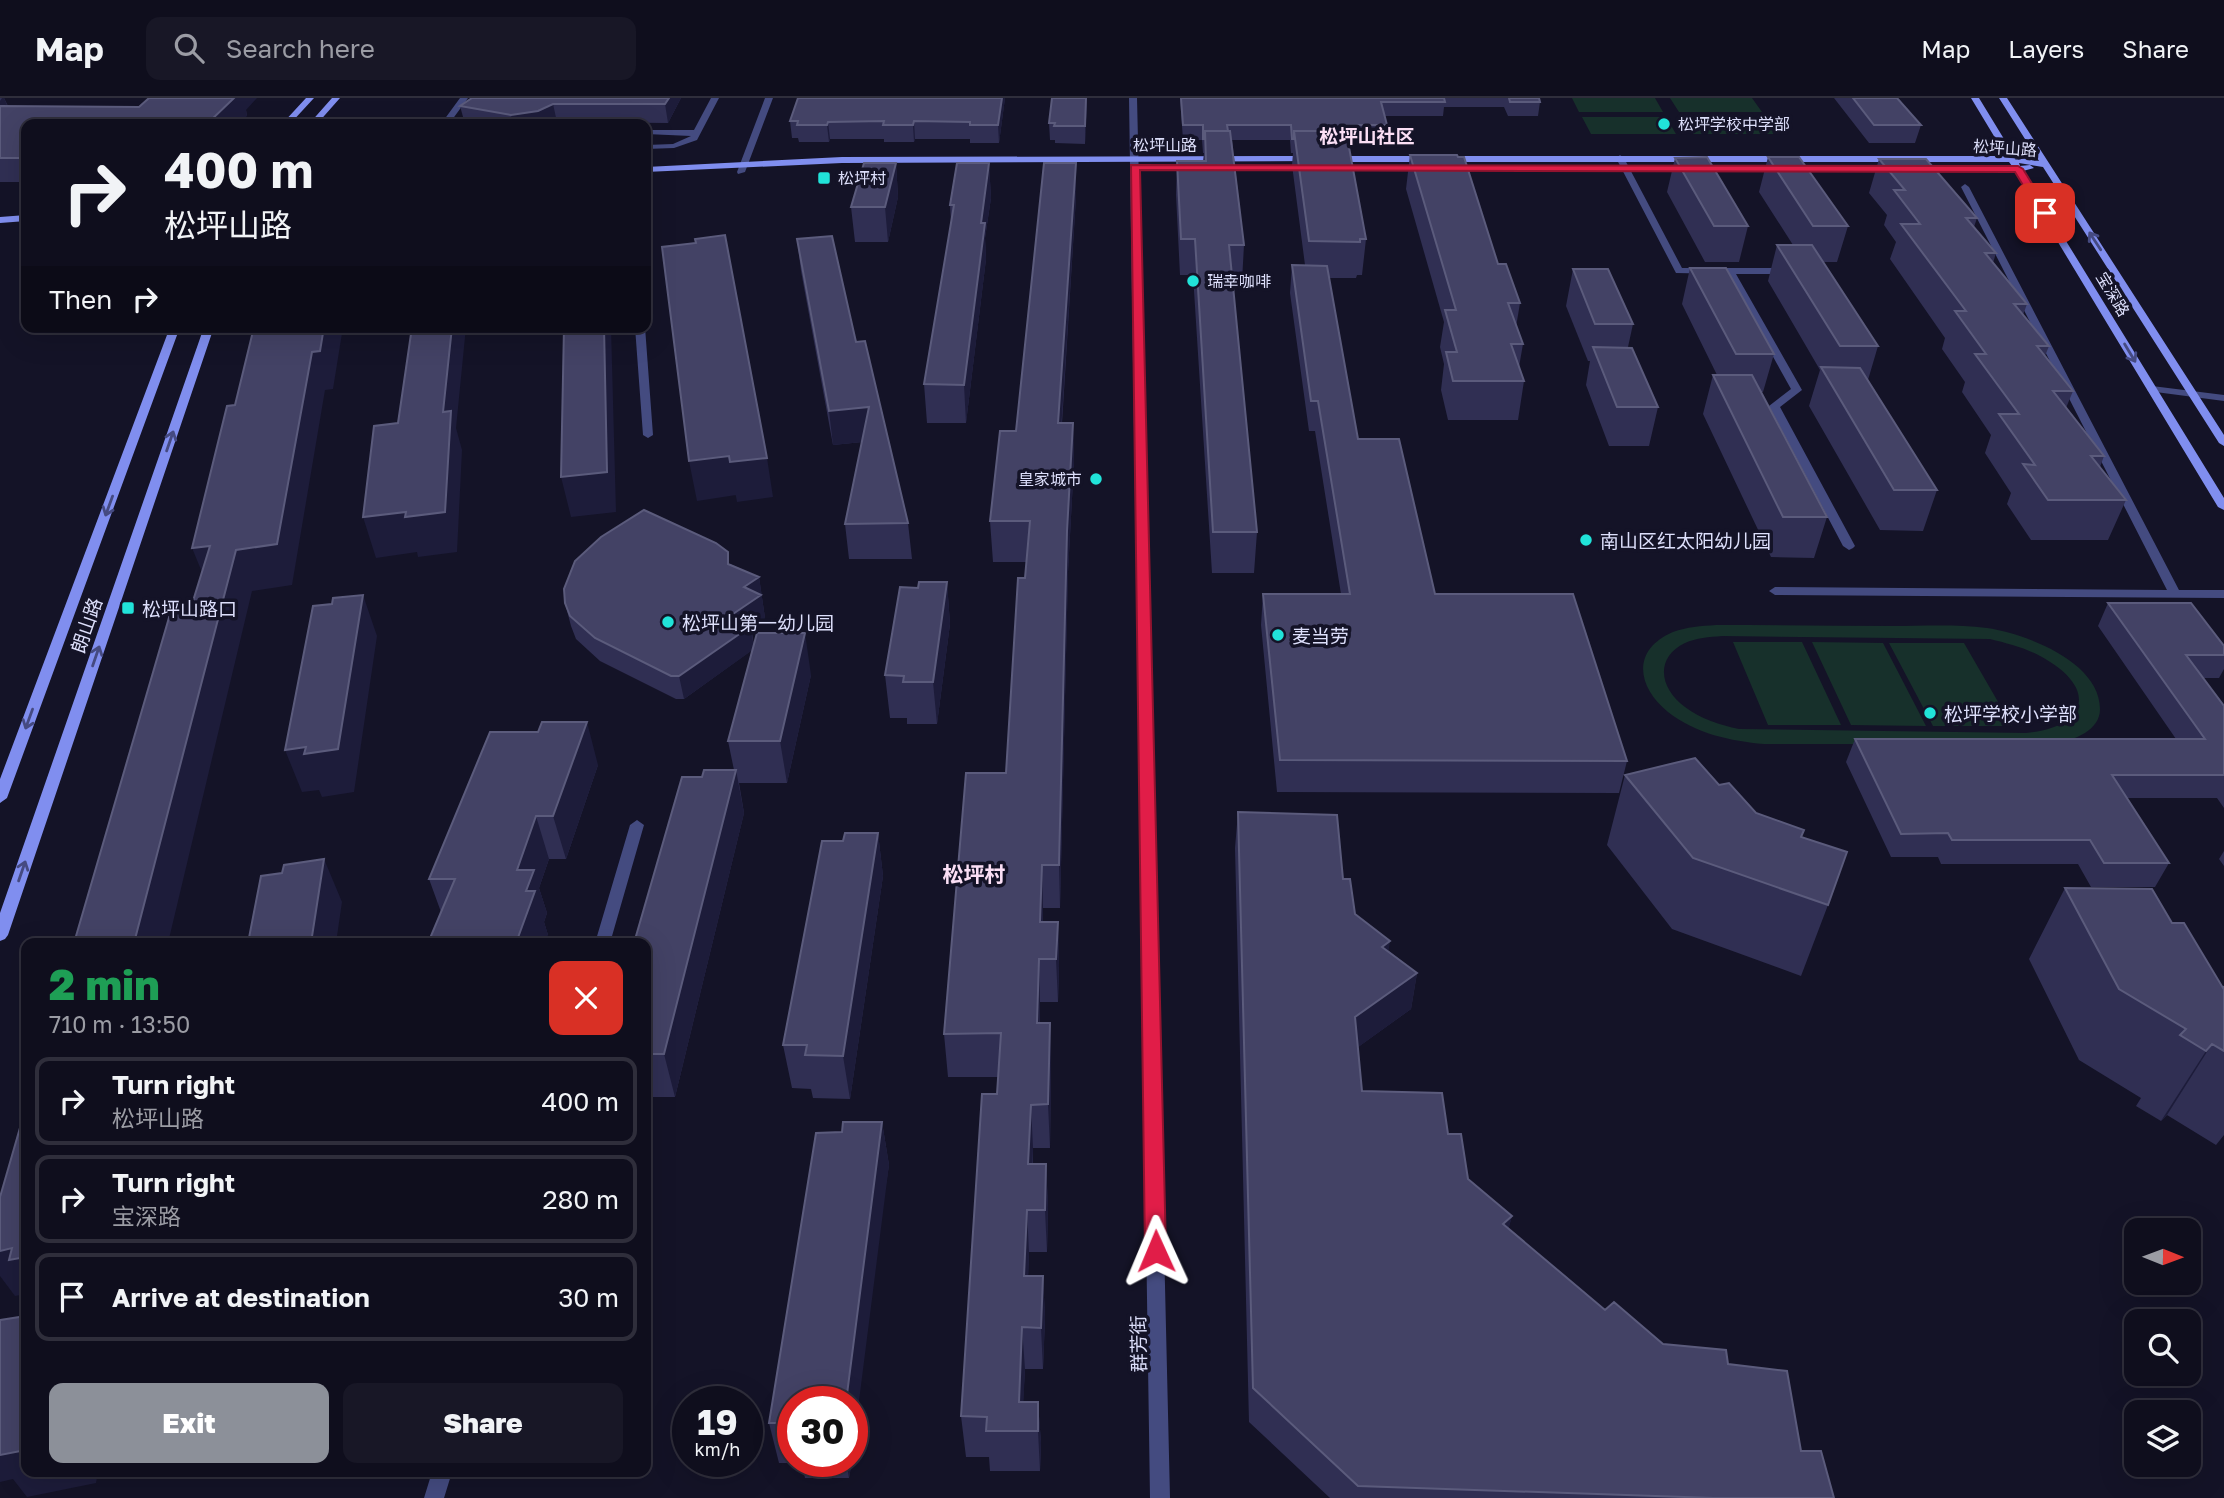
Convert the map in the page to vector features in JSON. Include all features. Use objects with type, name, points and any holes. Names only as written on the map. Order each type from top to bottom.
[{"type":"street","points":[[291,119],[310,98]]},
{"type":"street","points":[[317,119],[336,98]]},
{"type":"street","points":[[449,119],[464,98]]},
{"type":"street","points":[[651,147],[682,144],[698,132],[715,98]]},
{"type":"street","points":[[742,168],[769,98]]},
{"type":"street","name":"群芳街","points":[[1133,98],[1160,1498]]},
{"type":"street","name":"宝深路","points":[[1975,98],[2224,507]]},
{"type":"street","name":"宝深路","points":[[2003,98],[2224,443]]},
{"type":"street","points":[[651,132],[698,132]]},
{"type":"street","points":[[1620,158],[1679,271],[1794,271]]},
{"type":"street","name":"松坪山路","points":[[651,170],[1620,158],[2046,165]]},
{"type":"street","name":"松坪山路","points":[[1135,163],[1625,168],[2015,164]]},
{"type":"street","name":"松坪山路","points":[[651,178],[742,168]]},
{"type":"street","points":[[1965,187],[2175,594]]},
{"type":"street","points":[[0,220],[21,218]]},
{"type":"street","points":[[1730,271],[1797,390],[1774,406],[1849,547]]},
{"type":"street","name":"朗山路","points":[[0,798],[173,333]]},
{"type":"street","name":"朗山路","points":[[0,935],[207,333]]},
{"type":"street","points":[[640,333],[648,435]]},
{"type":"street","points":[[2152,389],[2224,398]]},
{"type":"street","points":[[1775,591],[2224,594]]},
{"type":"street","points":[[603,938],[637,825]]},
{"type":"street","points":[[434,1498],[440,1477]]},
{"type":"green space","points":[[1572,98],[1655,98],[1663,112],[1579,112]]},
{"type":"green space","points":[[1670,98],[1752,98],[1762,112],[1679,112]]},
{"type":"green space","points":[[1582,117],[1666,117],[1676,134],[1591,134]]},
{"type":"green space","points":[[1682,117],[1767,117],[1779,134],[1693,134]]},
{"type":"green space","points":[[1710,625],[1951,626],[2003,631],[2040,644],[2075,664],[2088,677],[2097,692],[2099,717],[2085,733],[2058,744],[1764,744],[1739,741],[1702,731],[1679,720],[1658,702],[1645,680],[1645,659],[1659,640],[1678,630]],"holes":[[[1712,637],[1990,639],[2034,653],[2064,672],[2074,684],[2079,696],[2078,707],[2072,716],[2045,730],[2026,733],[1739,729],[1711,721],[1685,707],[1670,692],[1664,674],[1668,657],[1675,649],[1689,641]]]},
{"type":"green space","points":[[1733,642],[1802,642],[1841,725],[1768,725]]},
{"type":"green space","points":[[1812,642],[1883,643],[1926,726],[1851,725]]},
{"type":"green space","points":[[1889,643],[1964,643],[2012,726],[1933,726]]},
{"type":"building","points":[[149,98],[234,98],[212,119],[21,119],[21,158],[0,158],[0,106],[139,107]]},
{"type":"building","points":[[472,98],[669,98],[665,104],[553,104],[538,111],[511,115],[460,106]]},
{"type":"building","points":[[798,98],[1002,98],[998,125],[914,121],[913,125],[883,125],[884,121],[797,125],[798,121],[790,121]]},
{"type":"building","points":[[1052,98],[1086,98],[1085,126],[1054,126],[1055,123],[1049,123]]},
{"type":"building","points":[[1181,98],[1444,98],[1445,102],[1381,102],[1387,125],[1341,125],[1342,131],[1294,131],[1292,139],[1291,125],[1227,125],[1228,131],[1205,131],[1203,139],[1203,125],[1183,125]]},
{"type":"building","points":[[1509,98],[1539,98],[1540,102],[1510,102]]},
{"type":"building","points":[[1853,98],[1897,98],[1921,125],[1874,125]]},
{"type":"building","points":[[1205,131],[1230,131],[1244,245],[1229,245],[1257,532],[1213,532],[1195,239],[1181,239],[1177,161],[1206,161]]},
{"type":"building","points":[[1294,131],[1346,131],[1366,239],[1360,239],[1360,242],[1309,241]]},
{"type":"building","points":[[1410,155],[1464,157],[1498,264],[1506,264],[1520,303],[1508,303],[1523,344],[1511,344],[1524,381],[1453,381],[1446,352],[1457,352],[1445,310],[1456,310]]},
{"type":"building","points":[[1707,157],[1748,226],[1714,226],[1675,158]]},
{"type":"building","points":[[1768,157],[1799,157],[1848,226],[1813,226]]},
{"type":"building","points":[[1879,159],[1926,159],[1977,218],[1966,218],[1996,253],[1985,253],[2027,304],[2014,304],[2049,346],[2037,346],[2073,391],[2053,391],[2104,456],[2091,456],[2126,500],[2048,500],[2023,464],[2035,465],[1999,414],[2019,414],[1975,354],[1986,354],[1955,311],[1966,311],[1901,224],[1920,224],[1894,190],[1905,190]]},
{"type":"building","points":[[864,163],[896,163],[885,207],[851,207]]},
{"type":"building","points":[[957,163],[989,163],[981,223],[985,223],[964,385],[924,384],[954,205],[950,205]]},
{"type":"building","points":[[1044,163],[1076,163],[1058,423],[1073,423],[1067,531],[1059,865],[1042,865],[1040,922],[1058,922],[1056,959],[1039,959],[1037,1023],[1050,1023],[1048,1104],[1031,1105],[1028,1164],[1046,1164],[1045,1210],[1027,1210],[1024,1276],[1043,1276],[1041,1328],[1022,1327],[1019,1402],[1038,1402],[1038,1431],[986,1431],[987,1417],[961,1416],[982,1094],[997,1094],[1001,1033],[944,1034],[966,773],[1006,773],[1018,578],[1025,578],[1030,521],[990,521],[1000,431],[1016,431]]},
{"type":"building","points":[[725,235],[767,458],[730,462],[729,456],[689,461],[662,247],[696,243],[695,239]]},
{"type":"building","points":[[832,236],[856,342],[865,341],[908,523],[845,524],[869,407],[829,411],[797,239]]},
{"type":"building","points":[[1777,245],[1812,245],[1878,346],[1840,346]]},
{"type":"building","points":[[1292,265],[1327,266],[1358,439],[1399,439],[1435,594],[1573,594],[1627,761],[1280,760],[1263,594],[1350,594],[1318,401],[1311,401]]},
{"type":"building","points":[[1690,268],[1726,268],[1774,354],[1736,354]]},
{"type":"building","points":[[1573,269],[1608,269],[1633,324],[1595,324]]},
{"type":"building","points":[[253,333],[323,333],[320,351],[312,352],[277,544],[236,550],[135,938],[75,938],[173,604],[193,601],[210,546],[192,548],[227,406],[235,405]]},
{"type":"building","points":[[411,333],[451,333],[443,412],[451,411],[445,512],[405,517],[406,512],[363,517],[374,426],[398,423]]},
{"type":"building","points":[[564,333],[604,333],[607,472],[561,477]]},
{"type":"building","points":[[1593,347],[1632,348],[1658,407],[1617,407]]},
{"type":"building","points":[[1821,367],[1860,368],[1937,490],[1894,490]]},
{"type":"building","points":[[1713,375],[1752,375],[1827,517],[1783,517]]},
{"type":"building","points":[[644,510],[716,543],[728,552],[728,564],[759,577],[744,587],[761,595],[730,616],[751,626],[679,676],[671,676],[595,638],[570,616],[565,603],[564,589],[575,561],[601,537]]},
{"type":"building","points":[[919,582],[947,582],[933,682],[903,682],[904,676],[885,675],[900,587],[918,588]]},
{"type":"building","points":[[363,595],[338,749],[304,754],[306,747],[285,750],[313,606],[332,604],[333,598]]},
{"type":"building","points":[[2108,603],[2191,603],[2224,646],[2224,655],[2186,655],[2224,706],[2224,775],[2112,775],[2169,863],[2104,863],[2090,840],[1952,840],[1948,833],[1901,834],[1855,739],[2205,739]]},
{"type":"building","points":[[757,633],[805,633],[780,741],[728,741]]},
{"type":"building","points":[[542,722],[587,722],[553,816],[536,816],[517,870],[534,870],[526,891],[535,891],[518,938],[430,938],[455,879],[429,879],[490,732],[538,732]]},
{"type":"building","points":[[1695,758],[1719,785],[1729,783],[1756,813],[1804,830],[1801,837],[1847,852],[1828,905],[1693,858],[1625,775]]},
{"type":"building","points":[[704,770],[736,770],[664,1054],[651,1054],[651,938],[635,938],[682,777],[702,777]]},
{"type":"building","points":[[1238,812],[1337,815],[1343,879],[1350,879],[1355,914],[1390,941],[1382,947],[1417,973],[1355,1017],[1362,1091],[1442,1093],[1448,1134],[1461,1134],[1468,1179],[1512,1216],[1503,1224],[1605,1310],[1614,1302],[1663,1344],[1726,1350],[1728,1364],[1787,1371],[1801,1451],[1821,1451],[1834,1498],[1714,1498],[1358,1486],[1253,1388]]},
{"type":"building","points":[[845,833],[878,833],[843,1056],[805,1055],[807,1045],[783,1045],[822,841],[843,841]]},
{"type":"building","points":[[324,859],[312,938],[249,938],[261,876],[282,873],[284,865]]},
{"type":"building","points":[[2065,888],[2152,889],[2172,923],[2184,923],[2224,987],[2224,1051],[2212,1044],[2206,1051],[2180,1035],[2186,1029],[2119,989]]},
{"type":"building","points":[[843,1122],[882,1122],[848,1386],[777,1386],[777,1423],[769,1423],[816,1133],[842,1132]]},
{"type":"building","points":[[21,1124],[21,1258],[9,1260],[12,1248],[0,1251],[0,1197]]},
{"type":"building","points":[[21,1317],[21,1451],[0,1455],[0,1320]]},
{"type":"place","name":"松坪学校中学部","points":[[1664,124]]},
{"type":"place","name":"松坪村","points":[[824,178]]},
{"type":"place","name":"瑞幸咖啡","points":[[1193,281]]},
{"type":"place","name":"皇家城市","points":[[1096,479]]},
{"type":"place","name":"南山区红太阳幼儿园","points":[[1586,540]]},
{"type":"place","name":"松坪山路口","points":[[128,608]]},
{"type":"place","name":"松坪山第一幼儿园","points":[[668,622]]},
{"type":"place","name":"麦当劳","points":[[1278,635]]},
{"type":"place","name":"松坪学校小学部","points":[[1930,713]]},
{"type":"district","name":"松坪山社区","points":[[1367,135]]},
{"type":"district","name":"松坪村","points":[[974,874]]},
{"type":"route","points":[[1156,1251],[1135,167],[2018,169],[2045,213]]}]
